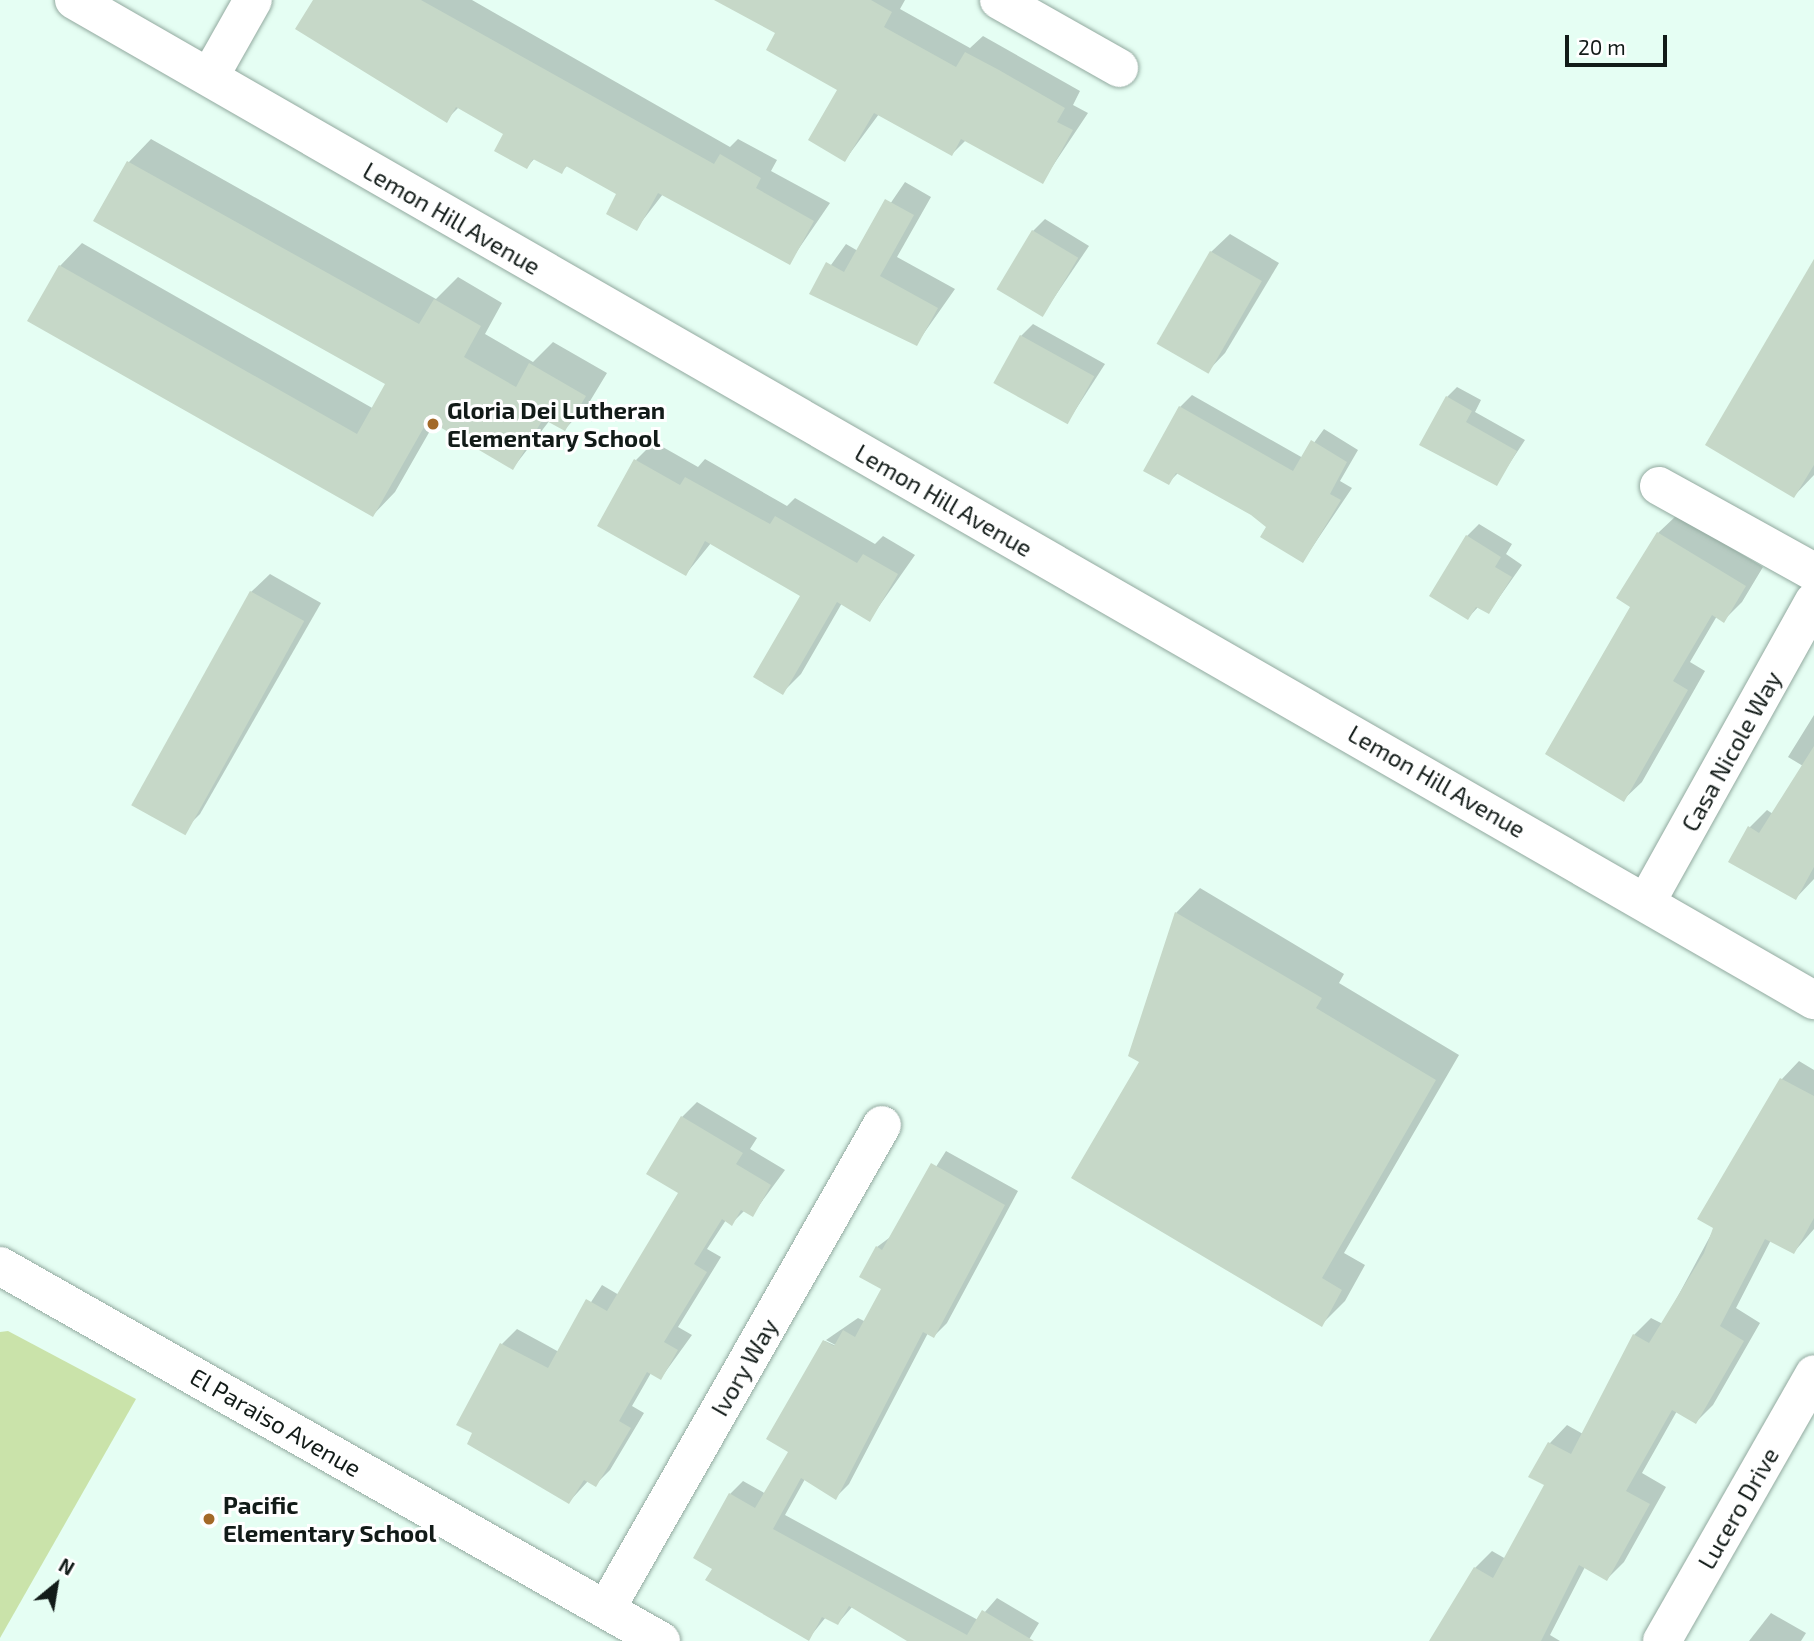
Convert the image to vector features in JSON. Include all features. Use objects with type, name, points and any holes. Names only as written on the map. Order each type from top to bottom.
[{"type":"street","name":"Lemon Hill Avenue","points":[[74,0],[1647,901],[1814,1000]]},
{"type":"street","points":[[210,76],[253,0]]},
{"type":"street","points":[[999,0],[1119,68]]},
{"type":"street","points":[[1659,485],[1814,572]]},
{"type":"street","name":"Casa Nicole Way","points":[[1647,901],[1814,601]]},
{"type":"street","name":"Ivory Way","points":[[606,1609],[882,1125]]},
{"type":"street","name":"El Paraiso Avenue","points":[[0,1266],[661,1641]]},
{"type":"street","name":"Lucero Drive","points":[[1662,1641],[1814,1374]]},
{"type":"green space","points":[[8,1331],[136,1399],[0,1638],[0,1332]]},
{"type":"building","points":[[313,0],[421,0],[714,164],[720,154],[761,178],[756,188],[814,221],[790,265],[658,193],[637,231],[606,214],[616,194],[566,166],[562,174],[533,159],[527,169],[494,151],[503,134],[456,107],[447,123],[295,29]]},
{"type":"building","points":[[714,0],[871,0],[892,12],[884,27],[956,67],[965,52],[999,70],[1065,108],[1057,122],[1073,130],[1043,184],[961,139],[952,156],[874,113],[845,162],[808,140],[837,90],[766,50],[775,33]]},
{"type":"building","points":[[127,161],[419,324],[434,299],[481,326],[464,357],[516,387],[529,363],[586,396],[565,431],[543,419],[513,470],[428,420],[373,517],[27,321],[59,265],[357,434],[385,384],[93,221]]},
{"type":"building","points":[[885,199],[914,215],[880,276],[938,308],[917,346],[809,294],[826,262],[844,272]]},
{"type":"building","points":[[1032,230],[1078,258],[1043,317],[996,289]]},
{"type":"building","points":[[1210,251],[1262,281],[1208,374],[1156,344]]},
{"type":"building","points":[[1814,259],[1814,465],[1794,498],[1705,445]]},
{"type":"building","points":[[1020,335],[1094,376],[1068,424],[993,383]]},
{"type":"building","points":[[1446,396],[1472,411],[1466,422],[1517,451],[1497,486],[1419,445]]},
{"type":"building","points":[[1179,406],[1293,471],[1311,440],[1347,462],[1330,494],[1341,500],[1303,563],[1260,537],[1266,527],[1251,515],[1176,473],[1169,485],[1143,471]]},
{"type":"building","points":[[634,459],[680,485],[685,477],[770,524],[775,516],[857,563],[863,554],[898,574],[870,622],[837,602],[783,695],[753,677],[800,596],[705,541],[686,576],[597,526]]},
{"type":"building","points":[[1657,532],[1746,586],[1724,623],[1712,615],[1673,681],[1688,690],[1624,802],[1545,754],[1630,607],[1616,598]]},
{"type":"building","points":[[1466,535],[1501,557],[1495,567],[1512,577],[1489,614],[1476,607],[1468,620],[1429,596]]},
{"type":"building","points":[[250,591],[304,621],[185,835],[131,805]]},
{"type":"building","points":[[1814,746],[1814,867],[1796,900],[1728,862],[1748,826],[1759,833]]},
{"type":"building","points":[[1175,912],[1322,998],[1316,1008],[1436,1080],[1322,1278],[1342,1290],[1322,1327],[1071,1178],[1139,1062],[1128,1056]]},
{"type":"building","points":[[1780,1078],[1814,1096],[1814,1218],[1794,1254],[1765,1239],[1720,1326],[1744,1341],[1696,1424],[1672,1410],[1626,1491],[1650,1504],[1607,1581],[1579,1565],[1541,1641],[1429,1641],[1474,1567],[1493,1578],[1544,1485],[1528,1477],[1548,1442],[1571,1454],[1633,1334],[1649,1343],[1704,1253],[1713,1228],[1697,1219]]},
{"type":"building","points":[[681,1116],[743,1153],[736,1164],[771,1185],[753,1217],[741,1210],[732,1226],[722,1219],[694,1264],[707,1272],[664,1342],[678,1350],[661,1380],[647,1372],[619,1421],[631,1428],[596,1487],[584,1480],[569,1504],[467,1444],[472,1433],[456,1425],[500,1343],[548,1368],[586,1299],[607,1311],[678,1193],[646,1174]]},
{"type":"building","points":[[931,1163],[1005,1205],[934,1338],[923,1332],[836,1500],[801,1478],[773,1529],[967,1635],[982,1610],[1034,1641],[907,1641],[849,1606],[838,1625],[822,1617],[809,1641],[705,1580],[712,1569],[693,1558],[729,1493],[755,1508],[788,1452],[766,1439],[823,1340],[834,1346],[843,1330],[855,1337],[881,1289],[859,1277],[876,1246],[882,1250]]},
{"type":"place","name":"Gloria Dei Lutheran Elementary School","points":[[433,424]]},
{"type":"place","name":"Pacific Elementary School","points":[[209,1519]]}]
